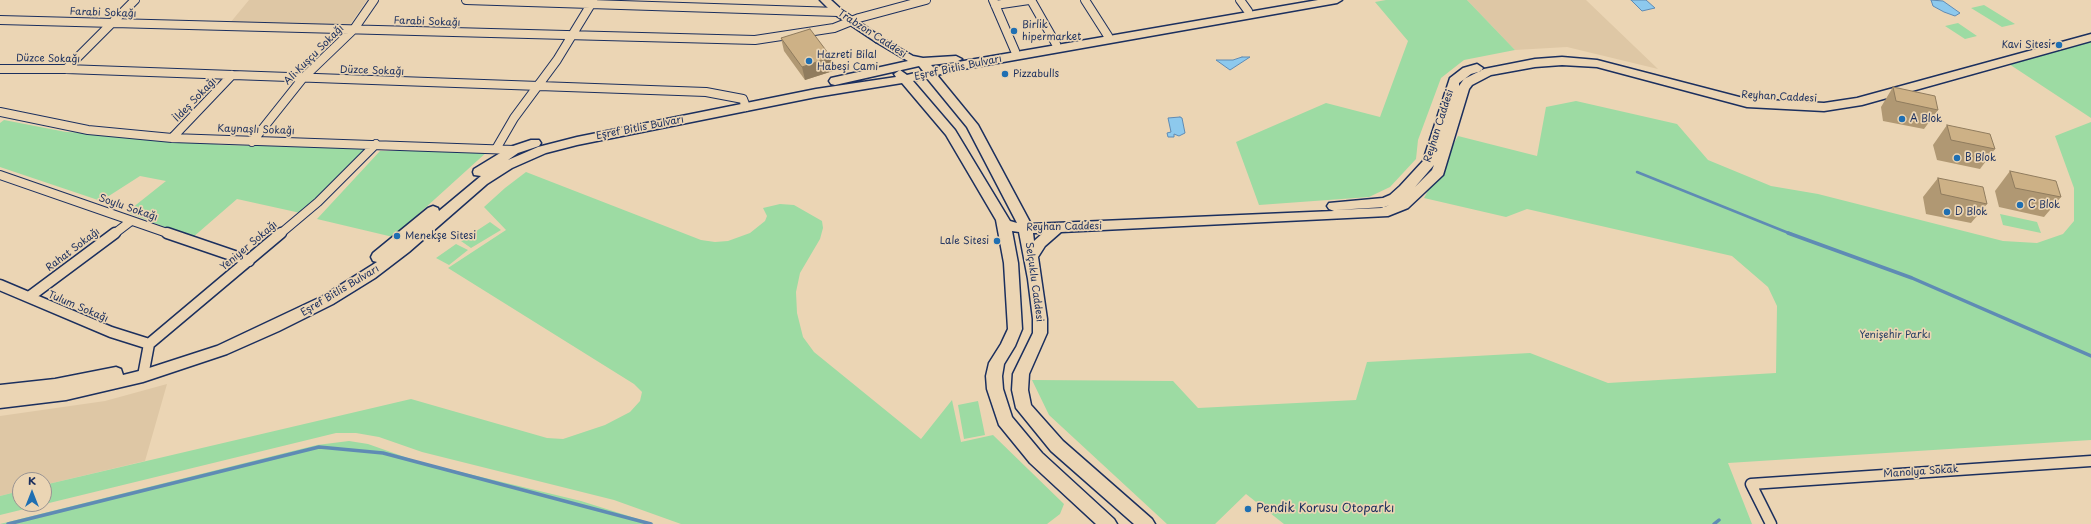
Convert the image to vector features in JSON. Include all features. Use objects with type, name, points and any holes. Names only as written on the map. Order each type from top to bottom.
[{"type":"main road","name":"Trabzon Caddesi","points":[[825,0],[838,12],[880,40],[909,58],[922,62]]},
{"type":"main road","name":"Eşref Bitlis Bulvarı","points":[[0,402],[66,394],[143,371],[221,341],[292,310],[328,291],[369,264],[471,178],[514,150],[536,142],[745,103],[816,93],[903,73],[922,62],[1015,51],[1108,36],[1306,0]]},
{"type":"main road","name":"Eşref Bitlis Bulvarı","points":[[0,391],[75,382],[183,364],[250,338],[328,300],[370,274],[394,256],[482,181],[529,154],[577,141],[876,73],[928,73],[949,68],[1337,0]]},
{"type":"main road","name":"Reyhan Caddesi","points":[[1024,224],[1058,228],[1370,214],[1393,210],[1403,205],[1414,196],[1438,172],[1463,88],[1468,82],[1488,72],[1535,63],[1562,61],[1597,64],[1741,102],[1775,102],[1833,106],[1858,102],[1908,83],[2091,28]]},
{"type":"main road","name":"Reyhan Caddesi","points":[[1968,66],[2091,37]]},
{"type":"main road","points":[[876,73],[886,63],[889,56],[880,40]]},
{"type":"main road","name":"Selçuklu Caddesi","points":[[880,40],[890,50],[903,73],[950,133],[1003,220],[1011,263],[1015,329],[1008,346],[997,363],[994,376],[995,389],[1005,420],[1036,458],[1108,524]]},
{"type":"main road","name":"Reyhan Caddesi","points":[[1004,225],[1375,204],[1385,202],[1395,198],[1430,162],[1454,81],[1474,68],[1536,56],[1565,55],[1595,58],[1740,96],[1775,102]]},
{"type":"main road","name":"Selçuklu Caddesi","points":[[922,62],[928,68],[928,73],[972,125],[1024,224],[1036,286],[1040,333],[1021,374],[1020,390],[1024,408],[1057,446],[1146,524]]},
{"type":"main road","points":[[942,88],[941,81],[949,68]]},
{"type":"main road","points":[[1031,256],[1040,243],[1058,228]]},
{"type":"street","points":[[66,69],[135,0]]},
{"type":"street","name":"Ali Kuşçu Sokağı","points":[[252,142],[302,78],[354,29],[374,0]]},
{"type":"street","points":[[466,0],[592,2],[838,12]]},
{"type":"street","name":"Farabi Sokağı","points":[[0,20],[755,40],[834,28],[851,21],[926,0]]},
{"type":"street","points":[[1015,51],[994,2],[1030,0],[1056,44]]},
{"type":"street","points":[[1085,0],[1108,36]]},
{"type":"street","points":[[1240,0],[1248,10]]},
{"type":"street","points":[[496,149],[537,85],[557,60],[592,2]]},
{"type":"street","name":"Düzce Sokağı","points":[[0,69],[66,69],[706,92],[745,103]]},
{"type":"street","name":"İldeş Sokağı","points":[[172,138],[232,75]]},
{"type":"street","name":"Kaynaşlı Sokağı","points":[[1,114],[88,130],[172,138],[514,150]]},
{"type":"street","name":"Yeniyer Sokağı","points":[[149,344],[318,202],[376,144]]},
{"type":"street","name":"Soylu Sokağı","points":[[0,175],[249,261]]},
{"type":"street","name":"Rahat Sokağı","points":[[28,297],[131,221]]},
{"type":"street","name":"Tulum Sokağı","points":[[0,285],[110,332],[149,344]]},
{"type":"street","points":[[143,371],[149,344]]},
{"type":"street","name":"Manolya Sokak","points":[[1771,524],[1751,484],[2091,461]]},
{"type":"shaded area","points":[[249,0],[367,0],[349,26],[230,23]]},
{"type":"shaded area","points":[[1467,0],[1586,0],[1658,69],[1567,47],[1515,50]]},
{"type":"shaded area","points":[[167,384],[145,461],[52,483],[52,472],[12,472],[12,493],[0,496],[0,416],[105,401]]},
{"type":"green space","points":[[1386,0],[1467,0],[1515,50],[1464,60],[1441,78],[1418,140],[1416,159],[1390,187],[1369,197],[1259,205],[1236,142],[1326,103],[1380,117],[1408,41],[1375,2]]},
{"type":"green space","points":[[1984,5],[2015,24],[2002,27],[1971,8]]},
{"type":"green space","points":[[1958,23],[1977,36],[1965,39],[1945,26]]},
{"type":"green space","points":[[2091,41],[2091,118],[2009,64]]},
{"type":"green space","name":"Yenişehir Parkı","points":[[1576,101],[1677,124],[1708,160],[1771,186],[1818,194],[2003,241],[2037,243],[2063,234],[2074,221],[2074,188],[2055,136],[2091,122],[2091,440],[1728,463],[1752,524],[1284,524],[1246,494],[1215,524],[1167,524],[1049,415],[1032,380],[1173,381],[1198,408],[1356,400],[1367,362],[1530,353],[1608,383],[1776,373],[1777,306],[1768,287],[1732,256],[1527,209],[1506,217],[1424,198],[1458,136],[1537,156],[1546,107]]},
{"type":"green space","points":[[4,120],[66,132],[171,137],[221,145],[366,148],[349,170],[305,214],[237,199],[192,238],[127,212],[166,181],[140,176],[101,201],[0,167],[0,123]]},
{"type":"green space","points":[[380,151],[488,151],[393,237],[317,219]]},
{"type":"green space","points":[[526,172],[701,240],[715,242],[728,241],[750,233],[765,221],[767,216],[763,208],[780,204],[794,205],[822,221],[823,228],[820,239],[800,273],[796,292],[797,313],[803,337],[814,352],[921,439],[952,400],[961,442],[993,435],[1064,504],[1060,514],[1047,524],[681,524],[614,500],[422,452],[379,437],[356,433],[336,433],[52,502],[52,483],[411,399],[547,438],[563,439],[605,425],[630,412],[640,401],[642,392],[634,384],[448,268],[506,230],[484,207]]},
{"type":"green space","points":[[2000,214],[2037,222],[2041,233],[2003,225]]},
{"type":"green space","points":[[490,222],[501,230],[471,248],[461,241]]},
{"type":"green space","points":[[456,244],[468,250],[449,265],[436,258]]},
{"type":"green space","points":[[978,401],[985,435],[964,439],[958,405]]},
{"type":"green space","points":[[349,441],[368,444],[419,462],[581,501],[654,524],[0,524],[317,445]]},
{"type":"green space","points":[[12,493],[12,512],[0,515],[0,496]]},
{"type":"water","points":[[1631,0],[1646,0],[1655,8],[1642,11]]},
{"type":"water","points":[[1931,0],[1943,1],[1960,13],[1955,16],[1944,12],[1933,6]]},
{"type":"water","points":[[1242,57],[1250,57],[1230,70],[1216,60],[1233,60]]},
{"type":"water","points":[[1168,118],[1182,118],[1185,133],[1179,136],[1174,134],[1174,137],[1168,137],[1167,133],[1171,132]]},
{"type":"building","points":[[810,29],[831,57],[802,67],[781,38]]},
{"type":"building","points":[[1893,87],[1935,96],[1938,110],[1896,101]]},
{"type":"building","points":[[1947,125],[1990,134],[1995,149],[1951,140]]},
{"type":"building","points":[[2010,171],[2056,181],[2061,197],[2015,188]]},
{"type":"building","points":[[1938,178],[1983,187],[1987,204],[1941,194]]},
{"type":"waterway","points":[[1637,172],[1791,234]]},
{"type":"waterway","points":[[1788,233],[1912,278],[2091,356]]},
{"type":"waterway","points":[[8,524],[319,447],[383,453],[651,524]]},
{"type":"waterway","points":[[1714,524],[1719,520]]},
{"type":"place","name":"Birlik hipermarket","points":[[1014,31]]},
{"type":"place","name":"Kavi Sitesi","points":[[2059,45]]},
{"type":"place","name":"Hazreti Bilal Habeşi Cami","points":[[809,61]]},
{"type":"place","name":"Pizzabulls","points":[[1005,74]]},
{"type":"place","name":"A Blok","points":[[1902,119]]},
{"type":"place","name":"B Blok","points":[[1957,158]]},
{"type":"place","name":"C Blok","points":[[2020,205]]},
{"type":"place","name":"D Blok","points":[[1947,212]]},
{"type":"place","name":"Menekşe Sitesi","points":[[397,236]]},
{"type":"place","name":"Lale Sitesi","points":[[997,241]]},
{"type":"place","name":"Pendik Korusu Otoparkı","points":[[1248,509]]}]
